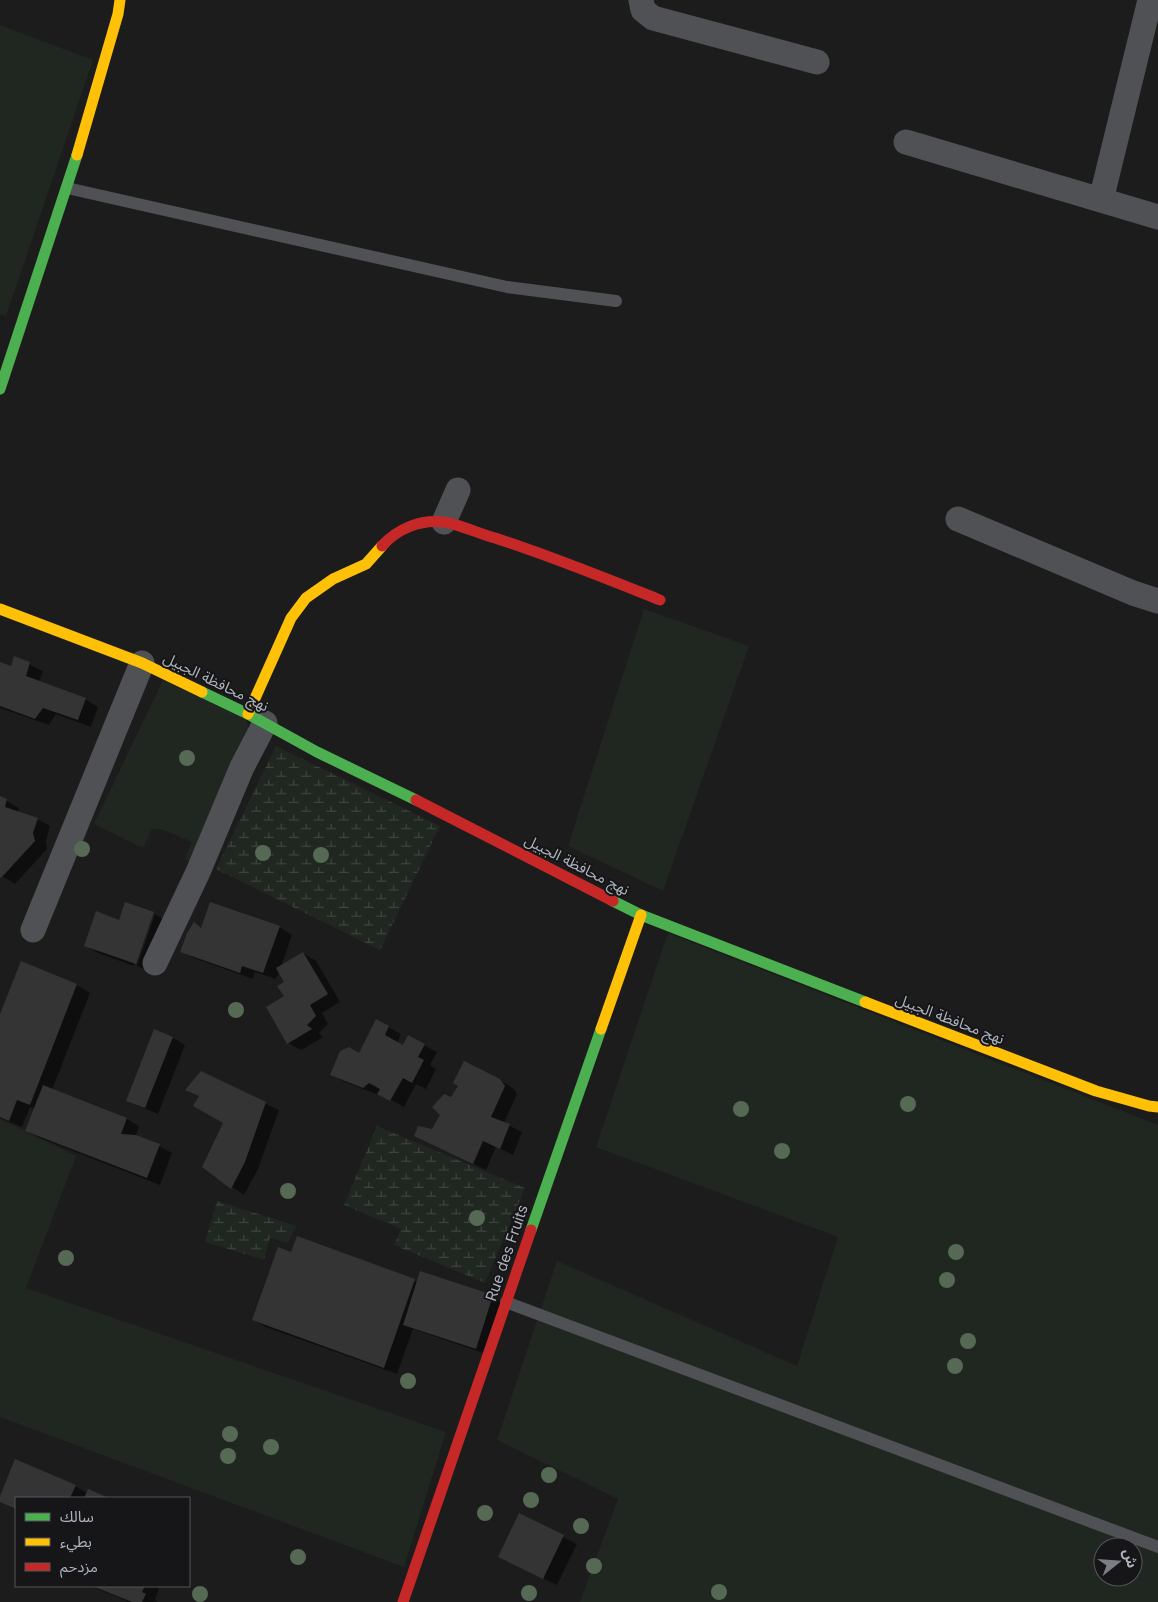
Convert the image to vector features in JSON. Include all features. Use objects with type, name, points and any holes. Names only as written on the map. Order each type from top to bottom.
[{"type":"street","points":[[0,389],[67,188],[118,14],[120,0]]},
{"type":"street","points":[[641,0],[643,10],[653,18],[818,62]]},
{"type":"street","points":[[1101,200],[1150,0]]},
{"type":"street","points":[[906,142],[1158,218]]},
{"type":"street","points":[[444,522],[458,490]]},
{"type":"street","points":[[958,519],[1158,601]]},
{"type":"street","points":[[155,963],[198,872],[242,768],[291,618],[306,598],[333,579],[366,564],[390,537],[400,530],[422,522],[444,522],[548,556],[660,600]]},
{"type":"street","name":"نهج محافظة الجبيل","points":[[0,609],[142,663],[257,719],[317,752],[441,812],[641,915],[1096,1090],[1158,1107]]},
{"type":"street","points":[[33,930],[142,663]]},
{"type":"street","name":"Rue des Fruits","points":[[403,1602],[641,915]]},
{"type":"lane","points":[[67,188],[507,287],[616,301]]},
{"type":"lane","points":[[506,1302],[1158,1547]]},
{"type":"green space","points":[[0,25],[93,60],[6,316],[0,314]]},
{"type":"green space","points":[[644,609],[749,646],[663,891],[568,846]]},
{"type":"green space","points":[[163,680],[245,719],[250,732],[193,863],[185,859],[192,842],[161,829],[152,829],[143,848],[94,824]]},
{"type":"green space","points":[[276,746],[440,826],[380,950],[216,869]]},
{"type":"green space","points":[[668,933],[1158,1125],[1158,1602],[580,1602],[618,1499],[497,1440],[557,1261],[797,1366],[838,1237],[596,1147]]},
{"type":"green space","points":[[0,1119],[76,1156],[26,1288],[446,1432],[404,1567],[0,1417]]},
{"type":"green space","points":[[377,1126],[525,1188],[485,1283],[394,1245],[401,1229],[344,1205]]},
{"type":"green space","points":[[217,1201],[297,1226],[287,1243],[270,1238],[264,1260],[205,1242]]},
{"type":"building","points":[[14,656],[30,662],[26,676],[86,698],[78,720],[43,708],[35,719],[0,706],[0,662],[11,666]]},
{"type":"building","points":[[0,796],[7,799],[5,807],[38,818],[33,833],[35,841],[1,878],[0,877]]},
{"type":"building","points":[[125,902],[154,912],[136,964],[84,946],[96,911],[119,920]]},
{"type":"building","points":[[210,902],[280,926],[263,973],[242,966],[240,973],[180,952],[187,933],[194,922],[201,928]]},
{"type":"building","points":[[303,952],[328,994],[310,1005],[316,1016],[307,1025],[312,1029],[287,1044],[266,1007],[284,996],[277,986],[284,982],[276,968]]},
{"type":"building","points":[[21,961],[77,984],[30,1105],[17,1100],[9,1121],[0,1117],[0,1014]]},
{"type":"building","points":[[376,1019],[389,1026],[385,1035],[403,1045],[408,1035],[425,1044],[418,1057],[424,1060],[412,1083],[403,1078],[390,1101],[377,1094],[380,1089],[369,1083],[363,1088],[330,1075],[340,1051],[349,1047],[359,1053]]},
{"type":"building","points":[[154,1029],[173,1037],[145,1108],[126,1101]]},
{"type":"building","points":[[464,1061],[500,1079],[505,1086],[491,1117],[510,1124],[500,1149],[483,1141],[473,1164],[414,1136],[418,1126],[432,1129],[440,1115],[432,1107],[444,1094],[451,1097],[458,1086],[453,1083]]},
{"type":"building","points":[[201,1071],[266,1102],[245,1162],[231,1189],[202,1167],[223,1123],[193,1106],[199,1096],[185,1090]]},
{"type":"building","points":[[43,1085],[127,1118],[121,1134],[136,1135],[160,1144],[147,1178],[25,1131]]},
{"type":"building","points":[[297,1236],[415,1279],[384,1368],[252,1320],[278,1247],[291,1252]]},
{"type":"building","points":[[420,1271],[493,1295],[476,1349],[403,1325]]},
{"type":"building","points":[[15,1459],[76,1485],[70,1497],[15,1497],[15,1509],[0,1502],[0,1496]]},
{"type":"building","points":[[88,1489],[107,1497],[84,1497]]},
{"type":"building","points":[[519,1513],[564,1535],[543,1579],[498,1557]]},
{"type":"building","points":[[94,1587],[144,1587],[142,1592],[146,1594],[142,1602],[132,1602]]},
{"type":"traffic: fast","points":[[0,389],[77,155]]},
{"type":"traffic: fast","points":[[202,692],[248,714],[317,752],[416,800]]},
{"type":"traffic: fast","points":[[613,901],[641,915],[865,1002]]},
{"type":"traffic: fast","points":[[531,1230],[601,1029]]},
{"type":"traffic: slow","points":[[77,155],[118,14],[120,0]]},
{"type":"traffic: slow","points":[[248,714],[291,618],[306,598],[333,579],[366,564],[382,546]]},
{"type":"traffic: slow","points":[[0,609],[142,663],[202,692]]},
{"type":"traffic: slow","points":[[601,1029],[641,915]]},
{"type":"traffic: slow","points":[[865,1002],[1096,1091],[1158,1107]]},
{"type":"traffic: jam","points":[[382,546],[410,526],[435,521],[450,523],[537,552],[660,600]]},
{"type":"traffic: jam","points":[[416,800],[613,901]]},
{"type":"traffic: jam","points":[[403,1602],[531,1230]]}]
